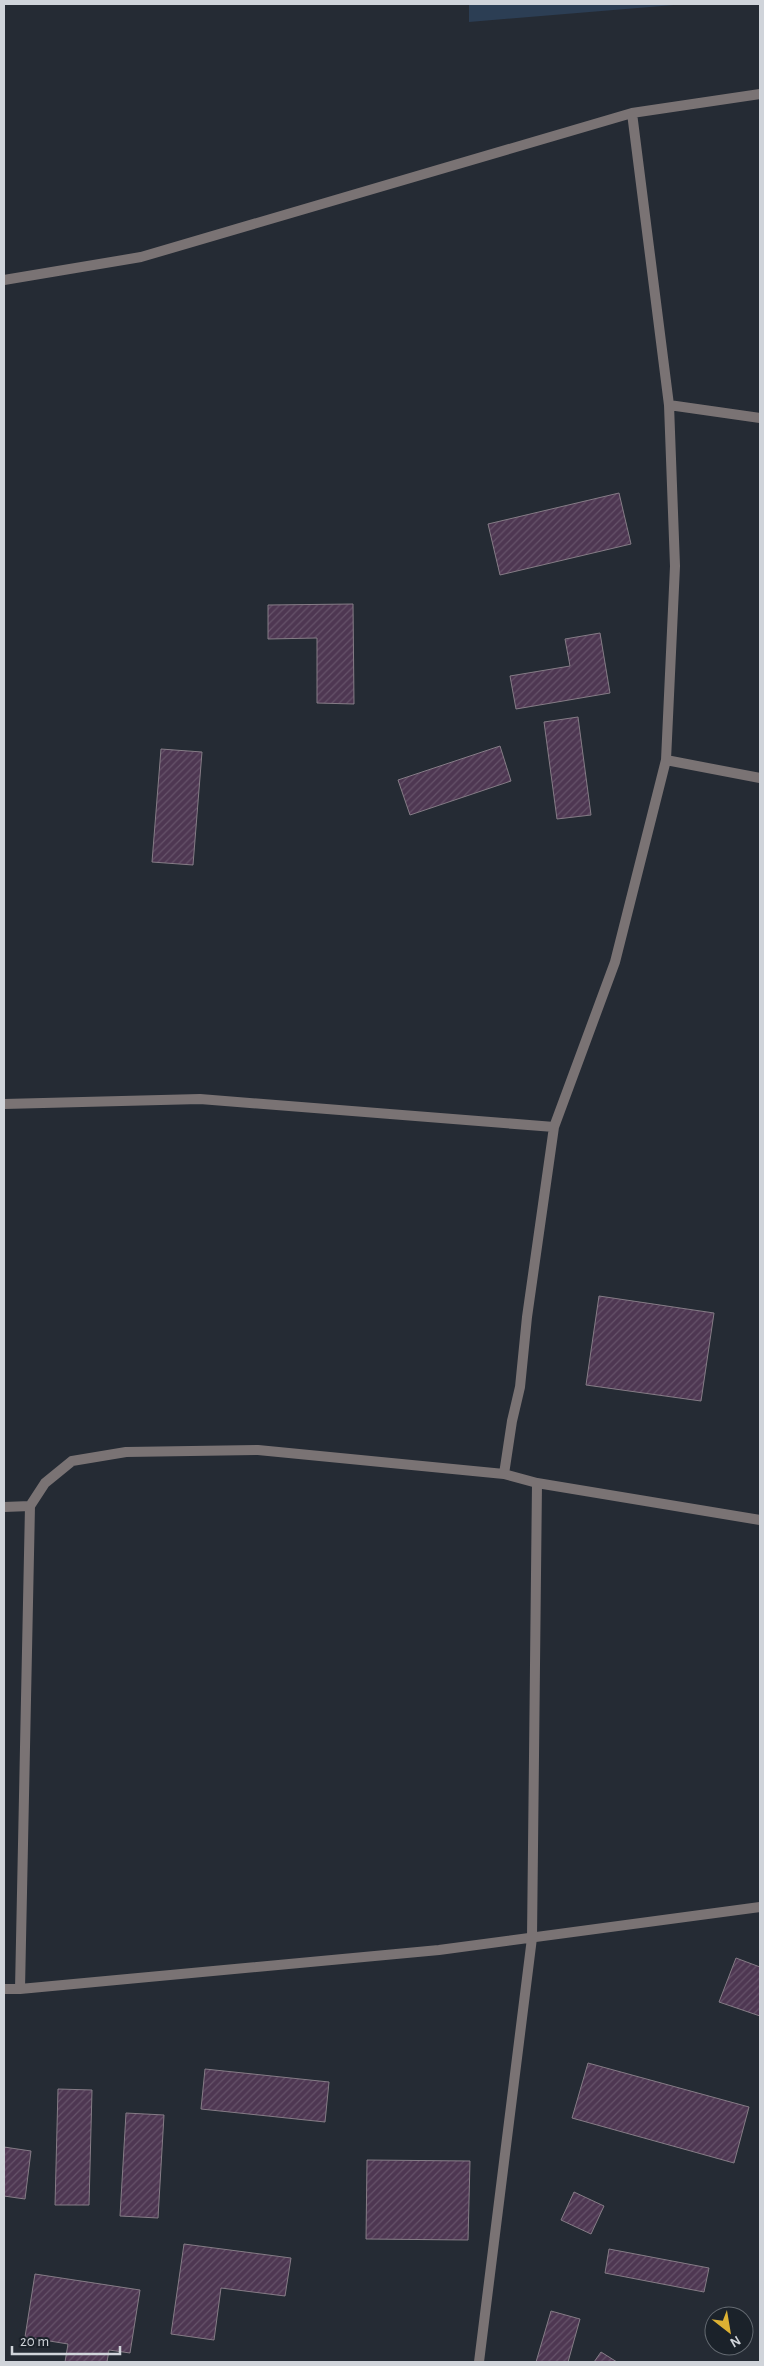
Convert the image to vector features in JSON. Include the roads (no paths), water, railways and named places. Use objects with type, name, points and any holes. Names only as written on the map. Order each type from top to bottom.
[{"type":"street","points":[[4,280],[141,257],[632,113],[760,94]]},
{"type":"street","points":[[504,1474],[512,1421],[520,1387],[527,1317],[554,1127],[615,962],[666,760],[675,566],[669,404],[632,113]]},
{"type":"street","points":[[669,404],[760,418]]},
{"type":"street","points":[[666,760],[760,778]]},
{"type":"street","points":[[4,1104],[200,1099],[554,1127]]},
{"type":"street","points":[[20,1989],[30,1506],[45,1482],[72,1461],[126,1452],[258,1450],[504,1474],[537,1483],[760,1520]]},
{"type":"street","points":[[479,2362],[532,1938],[537,1483]]},
{"type":"street","points":[[4,1506],[30,1506]]},
{"type":"street","points":[[4,1988],[20,1989],[439,1950],[760,1907]]}]
